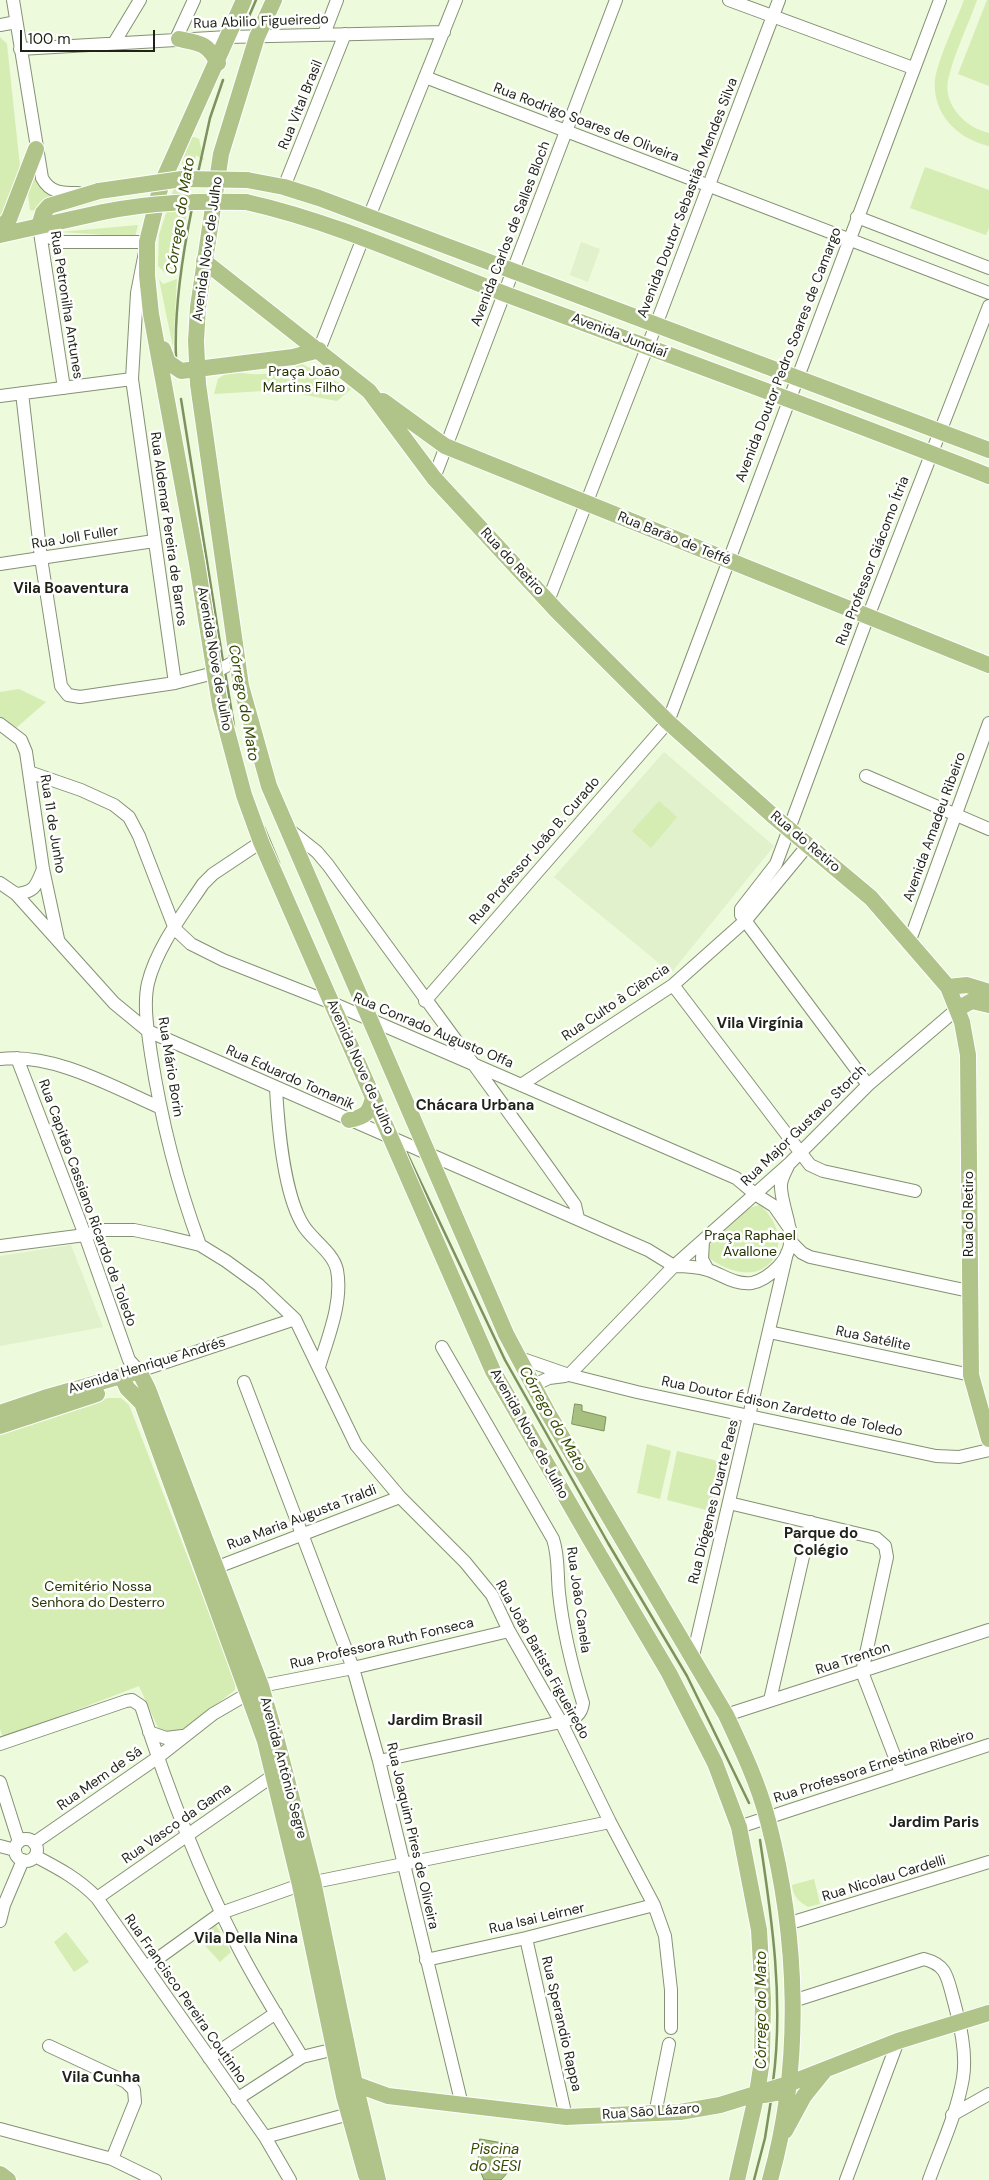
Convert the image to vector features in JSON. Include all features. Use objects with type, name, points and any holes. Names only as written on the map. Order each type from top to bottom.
[{"type":"main road","name":"Avenida Nove de Julho","points":[[244,0],[161,185],[147,242],[151,314],[197,563],[224,667],[256,743],[269,786],[426,1152],[517,1356],[532,1386],[693,1656],[726,1716],[747,1761],[765,1819],[787,1924],[793,2001],[774,2091],[754,2114],[737,2180]]},
{"type":"main road","name":"Avenida Nove de Julho","points":[[274,0],[256,37],[221,154],[198,307],[198,369],[224,667],[220,705],[244,795],[262,842],[373,1097],[396,1139],[493,1371],[584,1531],[670,1673],[715,1763],[743,1826],[759,1940],[763,1999],[762,2061],[774,2091],[782,2138],[770,2180]]},
{"type":"main road","points":[[178,40],[202,44],[211,51],[230,49],[238,53],[242,84]]},
{"type":"main road","points":[[0,229],[9,219],[36,149]]},
{"type":"main road","name":"Avenida Jundiaí","points":[[989,450],[369,217],[284,187],[247,180],[182,179],[94,192],[48,206],[43,213],[39,226],[140,205],[178,201],[246,202],[312,219],[505,294],[648,346],[989,476]]},
{"type":"main road","points":[[0,235],[39,226]]},
{"type":"main road","name":"Rua do Retiro","points":[[204,261],[370,391],[434,478],[548,601],[668,722],[871,898],[910,940],[948,987],[962,1022],[970,1078],[969,1291],[971,1375],[989,1439]]},
{"type":"main road","points":[[151,314],[168,362],[180,371],[290,357],[319,350]]},
{"type":"main road","points":[[290,357],[299,334]]},
{"type":"main road","name":"Rua do Retiro","points":[[290,357],[342,370]]},
{"type":"main road","name":"Rua Barão de Teffé","points":[[370,391],[445,446],[989,665]]},
{"type":"main road","points":[[948,987],[967,985],[989,992]]},
{"type":"main road","points":[[957,1009],[972,1001],[989,1005]]},
{"type":"main road","points":[[349,1120],[363,1118],[368,1114],[373,1097]]},
{"type":"main road","name":"Avenida Henrique Andrés","points":[[0,1413],[104,1392],[125,1382],[134,1366]]},
{"type":"main road","name":"Avenida Antônio Segre","points":[[134,1366],[148,1389],[216,1568],[255,1689],[274,1775],[306,1883],[355,2084],[356,2114],[368,2180]]},
{"type":"main road","name":"Avenida Antônio Segre","points":[[125,1382],[142,1403],[277,1741],[306,1883],[344,2096],[356,2114],[378,2180]]},
{"type":"main road","name":"Avenida Henrique Andrés","points":[[0,1426],[47,1404]]},
{"type":"main road","name":"Rua São Lázaro","points":[[355,2084],[388,2096],[566,2117],[655,2114],[720,2105],[774,2091],[898,2041],[989,2013]]},
{"type":"main road","points":[[782,2138],[804,2096],[825,2069]]},
{"type":"main road","points":[[356,2114],[388,2096]]},
{"type":"main road","points":[[720,2105],[754,2114]]},
{"type":"main road","points":[[0,2174],[8,2180]]},
{"type":"street","points":[[12,0],[36,149],[46,185],[63,193],[94,192]]},
{"type":"street","points":[[114,43],[140,0]]},
{"type":"street","points":[[178,40],[194,0]]},
{"type":"street","points":[[324,34],[337,0]]},
{"type":"street","points":[[369,217],[456,0]]},
{"type":"street","name":"Avenida Carlos de Salles Bloch","points":[[434,478],[616,0]]},
{"type":"street","points":[[729,0],[913,68]]},
{"type":"street","name":"Avenida Doutor Sebastião Mendes Silva","points":[[548,601],[588,503],[779,0]]},
{"type":"street","name":"Avenida Doutor Pedro Soares de Camargo","points":[[668,722],[940,0]]},
{"type":"street","points":[[0,25],[16,22]]},
{"type":"street","name":"Rua Abilio Figueiredo","points":[[20,48],[178,40],[223,50],[256,37],[444,32]]},
{"type":"street","name":"Rua Vital Brasil","points":[[284,187],[345,34]]},
{"type":"street","name":"Rua Rodrigo Soares de Oliveira","points":[[425,77],[989,293]]},
{"type":"street","points":[[857,217],[989,268]]},
{"type":"street","points":[[39,226],[48,237],[60,242],[147,242]]},
{"type":"street","name":"Rua Petronilha Antunes","points":[[39,226],[64,388]]},
{"type":"street","points":[[319,350],[363,238]]},
{"type":"street","name":"Rua Aldemar Pereira de Barros","points":[[147,242],[137,293],[132,379],[175,683]]},
{"type":"street","name":"Rua Professor Giácomo Ítria","points":[[788,828],[989,306]]},
{"type":"street","points":[[0,396],[132,379]]},
{"type":"street","points":[[22,393],[41,558],[61,686],[68,695],[80,697],[175,683],[224,667]]},
{"type":"street","name":"Rua Joll Fuller","points":[[0,564],[154,541]]},
{"type":"street","name":"Rua Professor João B. Curado","points":[[425,1001],[668,722]]},
{"type":"street","name":"Avenida Amadeu Ribeiro","points":[[910,940],[989,723]]},
{"type":"street","name":"Rua 11 de Junho","points":[[0,724],[21,740],[26,752],[43,869],[58,939]]},
{"type":"street","name":"Rua Conrado Augusto Offa","points":[[29,772],[114,805],[128,817],[139,836],[175,929],[192,944],[223,960],[332,1003],[736,1178],[755,1194]]},
{"type":"street","points":[[866,776],[989,829]]},
{"type":"street","points":[[286,828],[317,852],[328,865],[425,1001],[478,1066],[575,1205],[578,1218]]},
{"type":"street","points":[[788,828],[776,864],[741,909],[741,915],[868,1085]]},
{"type":"street","name":"Rua Mário Borin","points":[[200,1245],[187,1210],[159,1107],[148,1031],[148,984],[157,959],[203,884],[213,874],[262,842]]},
{"type":"street","name":"Rua Culto à Ciência","points":[[521,1085],[673,985],[746,920],[808,845]]},
{"type":"street","points":[[306,873],[328,865]]},
{"type":"street","points":[[16,894],[28,893],[32,890],[43,869]]},
{"type":"street","name":"Rua Eduardo Tomanik","points":[[0,884],[16,894],[114,1003],[148,1031],[578,1218],[648,1250],[674,1266]]},
{"type":"street","points":[[673,985],[810,1166],[823,1171],[915,1191]]},
{"type":"street","name":"Rua Major Gustavo Storch","points":[[569,1375],[674,1266],[790,1163],[868,1085],[957,1009]]},
{"type":"street","points":[[0,1060],[17,1058],[51,1064],[81,1074],[159,1107]]},
{"type":"street","name":"Rua Capitão Cassiano Ricardo de Toledo","points":[[17,1058],[134,1366]]},
{"type":"street","points":[[276,1088],[291,1198],[303,1226],[322,1245],[337,1269],[337,1303],[319,1367]]},
{"type":"street","points":[[674,1266],[708,1270],[736,1282],[752,1283],[761,1280],[780,1265],[789,1241],[781,1188],[790,1163]]},
{"type":"street","points":[[755,1194],[774,1206],[789,1241],[802,1253],[810,1257],[969,1291]]},
{"type":"street","points":[[0,1246],[85,1235],[105,1230],[134,1230],[200,1245],[260,1285],[295,1319]]},
{"type":"street","points":[[703,1241],[702,1259],[708,1270]]},
{"type":"street","name":"Rua Diógenes Duarte Paes","points":[[693,1656],[751,1415],[789,1241]]},
{"type":"street","points":[[761,1280],[772,1286],[778,1296]]},
{"type":"street","name":"Rua João Batista Figueiredo","points":[[295,1319],[356,1445],[400,1497],[465,1562],[492,1595],[509,1631],[561,1722],[610,1822],[654,1905],[664,1936],[670,1990],[671,2028]]},
{"type":"street","name":"Avenida Henrique Andrés","points":[[134,1366],[295,1319]]},
{"type":"street","name":"Rua Satélite","points":[[770,1332],[971,1375]]},
{"type":"street","name":"Rua João Canela","points":[[442,1347],[554,1539],[558,1555],[559,1593],[568,1649],[583,1703],[582,1712],[577,1718],[561,1722]]},
{"type":"street","name":"Rua Doutor Édison Zardetto de Toledo","points":[[517,1356],[569,1375],[936,1456],[960,1457],[989,1450]]},
{"type":"street","name":"Rua Doutor Édison Zardetto de Toledo","points":[[532,1386],[549,1378],[569,1375]]},
{"type":"street","name":"Rua Joaquim Pires de Oliveira","points":[[244,1382],[353,1668],[379,1761],[402,1863],[462,2105]]},
{"type":"street","name":"Rua Maria Augusta Traldi","points":[[216,1568],[400,1497]]},
{"type":"street","points":[[729,1503],[876,1538],[885,1546],[887,1557],[862,1672],[901,1773]]},
{"type":"street","points":[[770,1700],[811,1522]]},
{"type":"street","name":"Rua Trenton","points":[[726,1716],[770,1700],[989,1630]]},
{"type":"street","name":"Rua Professora Ruth Fonseca","points":[[255,1689],[509,1631]]},
{"type":"street","name":"Rua Mem de Sá","points":[[25,1850],[157,1758],[182,1736],[255,1689]]},
{"type":"street","points":[[0,1744],[126,1701],[132,1700],[140,1706],[186,1836],[237,1946],[302,2057]]},
{"type":"street","points":[[379,1761],[561,1722]]},
{"type":"street","name":"Rua Mem de Sá","points":[[149,1732],[166,1738],[182,1736]]},
{"type":"street","name":"Rua Professora Ernestina Ribeiro","points":[[743,1826],[989,1745]]},
{"type":"street","name":"Rua Vasco da Gama","points":[[97,1898],[274,1775]]},
{"type":"street","points":[[0,1782],[25,1850],[2,1904],[0,1921]]},
{"type":"street","points":[[146,1967],[222,1913],[306,1883],[610,1822]]},
{"type":"street","name":"Rua Francisco Pereira Coutinho","points":[[0,1846],[25,1850],[84,1885],[97,1898],[264,2137],[290,2180]]},
{"type":"street","name":"Rua Nicolau Cardelli","points":[[787,1924],[989,1862]]},
{"type":"street","name":"Rua Isai Leirner","points":[[426,1960],[526,1938],[654,1905]]},
{"type":"street","name":"Rua Sperandio Rappa","points":[[526,1938],[566,2117]]},
{"type":"street","points":[[793,2001],[924,1959],[938,1963],[947,1974],[960,2022],[964,2054],[963,2078],[929,2180]]},
{"type":"street","points":[[209,2058],[276,2013]]},
{"type":"street","points":[[846,2180],[898,2041]]},
{"type":"street","points":[[655,2114],[669,2044]]},
{"type":"street","points":[[49,2046],[126,2082],[134,2090],[135,2102],[112,2159]]},
{"type":"street","points":[[237,2099],[302,2057],[335,2049]]},
{"type":"street","points":[[952,2115],[989,2094]]},
{"type":"street","points":[[264,2137],[356,2114]]},
{"type":"street","points":[[0,2129],[112,2159],[155,2180]]},
{"type":"shaded area","points":[[581,242],[600,249],[588,282],[570,275]]},
{"type":"shaded area","points":[[664,752],[774,846],[671,973],[554,877]]},
{"type":"shaded area","points":[[71,1245],[103,1327],[0,1346],[0,1256]]},
{"type":"green space","points":[[964,0],[977,0],[954,60],[947,89],[949,98],[958,114],[972,126],[989,133],[989,146],[967,138],[949,123],[938,104],[935,92],[935,80],[939,63]]},
{"type":"green space","points":[[987,0],[989,0],[989,86],[958,74]]},
{"type":"green space","points":[[0,37],[7,44],[24,205],[16,218],[0,221]]},
{"type":"green space","points":[[190,138],[199,139],[204,161],[196,155],[178,266],[166,274],[158,266],[159,235]]},
{"type":"green space","points":[[925,167],[989,190],[989,228],[986,235],[910,208]]},
{"type":"green space","points":[[46,169],[53,198],[40,211],[30,210],[27,185]]},
{"type":"green space","points":[[138,225],[135,237],[61,232]]},
{"type":"green space","points":[[159,279],[163,284],[177,279],[173,347]]},
{"type":"green space","name":"Praça João Martins Filho","points":[[302,364],[351,389],[337,401],[279,390],[214,394],[218,379],[231,370],[248,374],[267,374]]},
{"type":"green space","points":[[19,689],[46,702],[16,728],[0,722],[0,692]]},
{"type":"green space","points":[[659,801],[677,817],[651,848],[632,831]]},
{"type":"green space","name":"Praça Raphael Avallone","points":[[760,1205],[772,1220],[778,1235],[778,1249],[772,1261],[762,1269],[747,1272],[730,1269],[709,1258],[708,1246],[749,1208]]},
{"type":"green space","name":"Cemitério Nossa Senhora do Desterro","points":[[108,1398],[121,1398],[129,1405],[235,1680],[235,1690],[165,1743],[139,1686],[3,1738],[0,1729],[0,1434]]},
{"type":"green space","points":[[647,1444],[671,1451],[660,1499],[637,1493]]},
{"type":"green space","points":[[677,1451],[726,1463],[714,1512],[667,1500]]},
{"type":"green space","points":[[814,1879],[820,1904],[808,1907],[797,1898],[792,1885]]},
{"type":"green space","points":[[216,1925],[231,1952],[220,1962],[199,1939]]},
{"type":"green space","points":[[66,1932],[89,1962],[74,1972],[54,1942]]},
{"type":"water","points":[[575,1404],[582,1405],[582,1411],[606,1417],[604,1431],[572,1424]]},
{"type":"water","name":"Piscina do SESI","points":[[480,2139],[514,2145],[510,2170],[501,2180],[484,2180],[478,2166]]},
{"type":"waterway","name":"Córrego do Mato","points":[[247,21],[256,0]]},
{"type":"waterway","name":"Córrego do Mato","points":[[198,173],[210,118],[223,80]]},
{"type":"waterway","name":"Córrego do Mato","points":[[176,358],[176,320],[185,245],[192,208]]},
{"type":"waterway","name":"Córrego do Mato","points":[[181,399],[223,662]]},
{"type":"waterway","name":"Córrego do Mato","points":[[225,672],[234,726]]},
{"type":"waterway","name":"Córrego do Mato","points":[[264,827],[279,863]]},
{"type":"waterway","name":"Córrego do Mato","points":[[404,1147],[505,1360],[608,1543],[687,1676],[749,1803]]},
{"type":"waterway","name":"Córrego do Mato","points":[[760,1840],[769,1900],[777,1991],[776,2052],[773,2082]]},
{"type":"waterway","name":"Córrego do Mato","points":[[754,2180],[765,2138],[771,2100]]},
{"type":"district","name":"Vila Boaventura","points":[[71,589]]},
{"type":"district","name":"Vila Virgínia","points":[[760,1024]]},
{"type":"district","name":"Chácara Urbana","points":[[475,1106]]},
{"type":"district","name":"Parque do Colégio","points":[[821,1542]]},
{"type":"district","name":"Jardim Brasil","points":[[435,1721]]},
{"type":"district","name":"Jardim Paris","points":[[934,1823]]},
{"type":"district","name":"Vila Della Nina","points":[[246,1939]]},
{"type":"district","name":"Vila Cunha","points":[[101,2078]]}]
